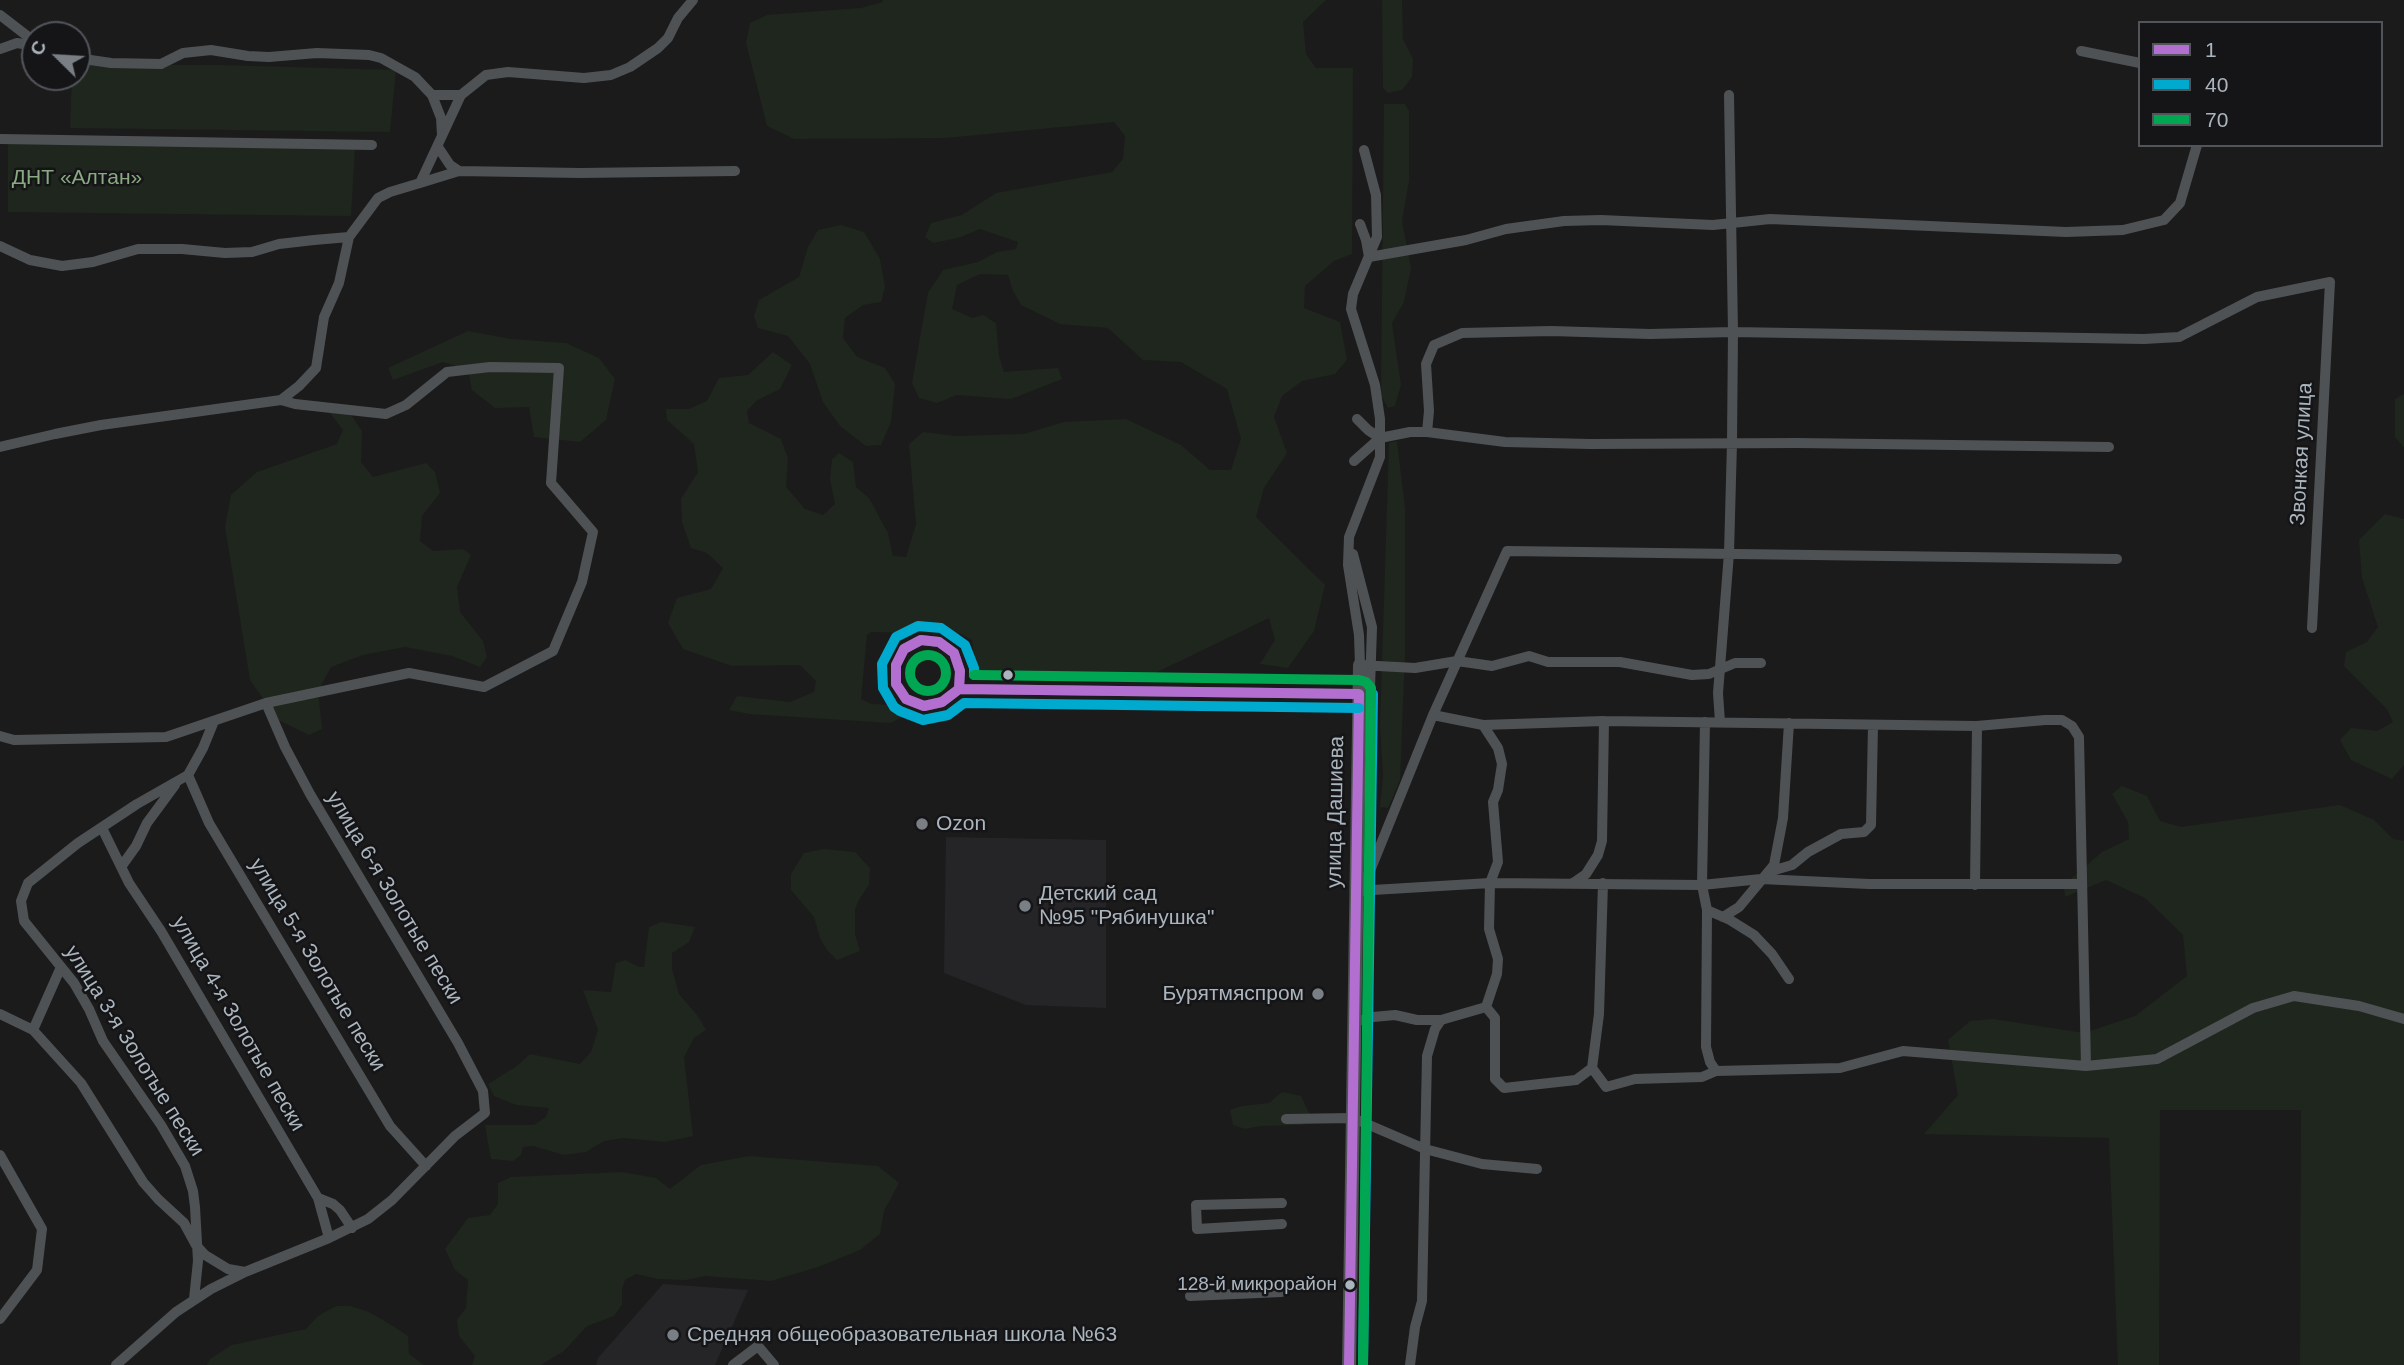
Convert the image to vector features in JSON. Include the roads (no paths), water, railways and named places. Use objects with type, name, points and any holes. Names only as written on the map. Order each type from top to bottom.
[{"type":"street","points":[[420,183],[461,95],[486,75],[508,72],[584,78],[611,75],[630,67],[658,48],[668,38],[678,18],[693,0]]},
{"type":"street","points":[[0,15],[21,32]]},
{"type":"street","points":[[0,49],[21,43]]},
{"type":"street","points":[[91,60],[161,64],[183,53],[211,50],[248,57],[317,53],[382,58],[415,77],[432,95],[441,118],[440,143],[450,165],[460,171]]},
{"type":"street","points":[[2081,51],[2138,62]]},
{"type":"street","points":[[432,95],[461,95]]},
{"type":"street","points":[[1720,722],[1718,693],[1722,670],[1732,443],[1729,95]]},
{"type":"street","points":[[0,139],[372,145]]},
{"type":"street","points":[[1360,224],[1368,257],[1466,240],[1506,229],[1564,221],[1601,220],[1694,226],[1730,225],[1770,219],[2066,232],[2123,230],[2164,220],[2180,203],[2196,147]]},
{"type":"street","name":"улица Дашиева","points":[[1349,1365],[1359,694],[1365,665],[1348,565],[1349,537],[1380,457],[1380,419],[1375,385],[1351,309],[1353,294],[1377,237],[1376,195],[1364,150]]},
{"type":"street","points":[[281,400],[316,368],[324,317],[339,283],[349,237],[378,198],[460,171],[735,171]]},
{"type":"street","points":[[0,246],[30,260],[62,266],[93,262],[138,249],[252,252],[279,244],[349,237]]},
{"type":"street","name":"Звонкая улица","points":[[1732,332],[2144,339],[2179,337],[2256,297],[2330,282],[2312,628]]},
{"type":"street","points":[[1427,432],[1429,411],[1426,364],[1434,345],[1462,334],[1551,331],[1650,334],[1732,332]]},
{"type":"street","points":[[0,447],[101,425],[281,400],[295,404],[386,414],[407,405],[447,372],[490,368],[559,368],[551,483],[593,532],[582,582],[553,651],[484,687],[409,673],[266,703],[166,737],[14,740],[0,736]]},
{"type":"street","points":[[1357,419],[1380,438]]},
{"type":"street","points":[[1354,461],[1380,438],[1410,432],[1505,442],[2109,447]]},
{"type":"street","points":[[1356,891],[1374,862],[1433,715],[1507,551],[2117,559]]},
{"type":"street","points":[[958,688],[960,671],[954,653],[939,642],[921,640],[904,649],[896,665],[896,684],[906,699],[924,706],[942,702],[958,688],[1359,694]]},
{"type":"street","points":[[1368,749],[1365,665],[1415,668],[1457,661],[1492,666],[1529,656],[1548,662],[1620,662],[1692,676],[1722,670],[1735,663],[1761,663]]},
{"type":"street","name":"улица 6-я Золотые пески","points":[[266,703],[310,794],[458,1043],[483,1091],[485,1113],[455,1136],[426,1166]]},
{"type":"street","points":[[1433,715],[1483,725],[1604,721],[1977,726],[2062,720],[2072,726],[2079,737],[2086,1066]]},
{"type":"street","points":[[188,775],[214,721]]},
{"type":"street","points":[[1573,883],[1586,874],[1598,855],[1602,841],[1604,721]]},
{"type":"street","points":[[1705,722],[1702,885],[1707,910],[1706,1047],[1710,1062],[1716,1070]]},
{"type":"street","points":[[1723,917],[1739,907],[1774,865],[1783,818],[1789,723]]},
{"type":"street","points":[[1356,891],[1490,883],[1702,885],[1765,875],[1792,865],[1808,852],[1840,834],[1864,832],[1871,825],[1873,724]]},
{"type":"street","points":[[1483,725],[1498,748],[1502,764],[1493,802],[1498,862],[1490,883],[1489,929],[1498,959],[1497,974],[1486,1007]]},
{"type":"street","points":[[1975,885],[1977,726]]},
{"type":"street","name":"улица 3-я Золотые пески","points":[[188,775],[78,843],[28,884],[21,901],[24,921],[83,999],[103,1041],[158,1119],[185,1166],[193,1191],[198,1276],[194,1299]]},
{"type":"street","name":"улица 5-я Золотые пески","points":[[188,775],[209,823],[390,1126],[426,1166]]},
{"type":"street","points":[[121,867],[136,846],[147,823],[178,781]]},
{"type":"street","name":"улица 4-я Золотые пески","points":[[102,828],[121,867],[162,931],[318,1198],[340,1210],[352,1228]]},
{"type":"street","points":[[1765,875],[1869,884],[2081,884]]},
{"type":"street","points":[[1602,883],[1599,1014],[1592,1068],[1606,1087],[1635,1079],[1702,1077],[1716,1070],[1840,1068],[1903,1051],[2086,1066],[2157,1059],[2253,1008],[2294,996],[2359,1006],[2404,1019]]},
{"type":"street","points":[[1707,910],[1754,935],[1772,954],[1789,979]]},
{"type":"street","points":[[33,1030],[61,967]]},
{"type":"street","points":[[1354,1022],[1395,1015],[1417,1020],[1441,1020],[1486,1007]]},
{"type":"street","points":[[1486,1007],[1495,1018],[1495,1079],[1504,1088],[1576,1080],[1592,1068]]},
{"type":"street","points":[[0,1014],[33,1030],[81,1083],[143,1182],[184,1223],[196,1245],[216,1263],[245,1272]]},
{"type":"street","points":[[1410,1365],[1422,1301],[1427,1056],[1435,1029],[1441,1020]]},
{"type":"street","points":[[1286,1119],[1353,1118],[1425,1149],[1482,1164],[1537,1169]]},
{"type":"street","points":[[0,1155],[42,1229],[37,1270],[0,1319]]},
{"type":"street","points":[[116,1365],[194,1299],[245,1272],[352,1228],[380,1210],[426,1166]]},
{"type":"street","points":[[318,1198],[328,1238]]},
{"type":"street","points":[[1282,1203],[1196,1205],[1196,1230],[1282,1224]]},
{"type":"street","points":[[1190,1296],[1281,1292]]},
{"type":"street","points":[[733,1365],[758,1346],[774,1365]]},
{"type":"place","name":"Ozon","points":[[922,824]]},
{"type":"place","name":"Детский сад №95 \"Рябинушка\"","points":[[1025,906]]},
{"type":"place","name":"Бурятмяспром","points":[[1318,994]]},
{"type":"place","name":"128-й микрорайон","points":[[1350,1285]]},
{"type":"place","name":"Средняя общеобразовательная школа №63","points":[[673,1335]]},
{"type":"park label","name":"ДНТ «Алтан»","points":[[77,178]]}]
